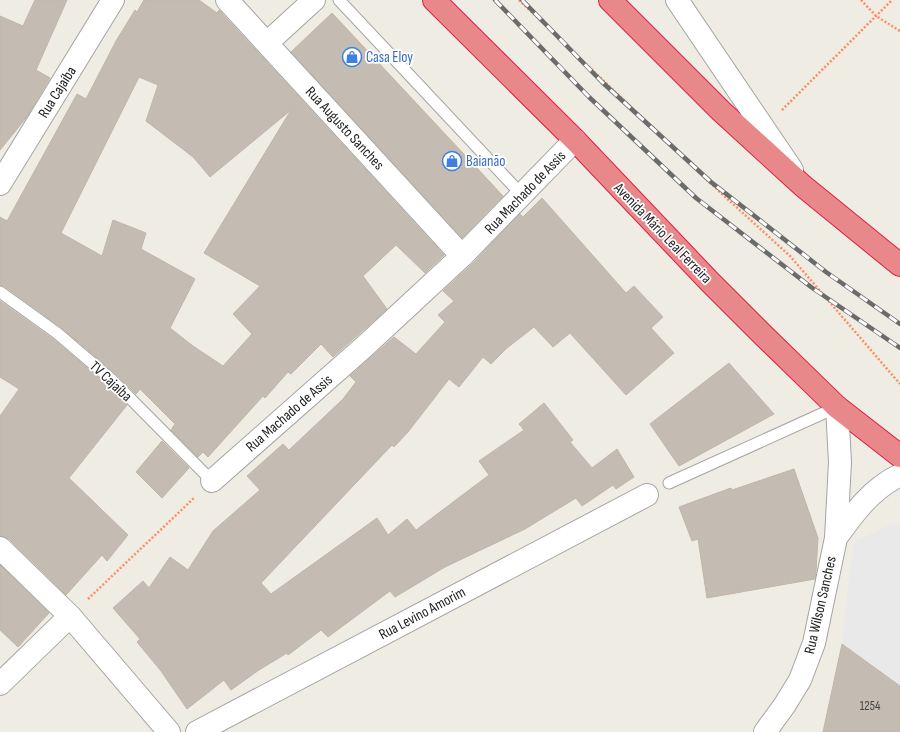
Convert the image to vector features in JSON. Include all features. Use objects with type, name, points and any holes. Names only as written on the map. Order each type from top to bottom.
[{"type":"highway","name":"Avenida Mário Leal Ferreira","points":[[434,0],[575,140],[708,281],[837,407],[900,456]]},
{"type":"highway","points":[[610,0],[721,111],[803,186],[900,265]]},
{"type":"street","name":"Rua Cajaíba","points":[[0,184],[113,0]]},
{"type":"street","name":"Rua Augusto Sanches","points":[[227,0],[462,256]]},
{"type":"street","points":[[267,43],[314,0]]},
{"type":"street","points":[[677,0],[803,186]]},
{"type":"street","name":"Rua Machado de Assis","points":[[212,481],[365,346],[462,256],[575,140]]},
{"type":"street","name":"Rua Wilson Sanches","points":[[765,732],[784,706],[800,680],[814,643],[836,538],[840,462],[837,407]]},
{"type":"street","name":"Rua Wilson Sanches","points":[[836,538],[860,505],[876,490],[900,475]]},
{"type":"street","name":"Rua Levino Amorim","points":[[196,732],[647,494]]},
{"type":"street","points":[[0,548],[70,616],[169,732]]},
{"type":"street","points":[[0,684],[70,616]]},
{"type":"lane","points":[[339,0],[522,195]]},
{"type":"lane","name":"TV Cajaíba","points":[[0,292],[57,333],[112,380],[212,481]]},
{"type":"lane","points":[[670,483],[837,407]]},
{"type":"path","points":[[519,0],[722,194],[790,256],[900,384]]},
{"type":"path","points":[[861,0],[876,16],[900,32]]},
{"type":"path","points":[[764,129],[892,0]]},
{"type":"path","points":[[70,616],[212,481]]},
{"type":"shaded area","points":[[894,523],[900,525],[900,685],[842,644],[850,565],[855,541]]},
{"type":"building","points":[[35,0],[67,0],[36,70],[50,78],[26,118],[0,150],[0,16],[23,26]]},
{"type":"building","points":[[144,0],[199,0],[217,13],[219,10],[444,255],[425,273],[396,245],[363,276],[387,309],[333,357],[321,344],[291,374],[288,372],[265,398],[263,396],[208,457],[203,452],[198,457],[171,430],[175,424],[140,389],[136,394],[117,375],[62,328],[4,286],[0,285],[0,217],[7,221],[77,94],[86,99],[116,41],[135,10],[137,12]],"holes":[[[139,77],[158,85],[146,121],[193,157],[210,177],[291,110],[204,253],[260,286],[233,314],[252,334],[223,366],[193,346],[170,328],[195,279],[141,249],[146,233],[113,220],[102,256],[61,233]]]},
{"type":"building","points":[[332,13],[503,196],[462,238],[291,52]]},
{"type":"building","points":[[542,198],[626,293],[634,286],[663,317],[651,328],[674,353],[626,395],[570,333],[553,347],[534,327],[507,348],[491,364],[483,357],[459,387],[449,379],[408,432],[394,447],[392,445],[261,583],[271,594],[377,518],[388,535],[407,519],[416,530],[489,475],[479,461],[524,430],[519,424],[544,403],[573,440],[570,442],[592,468],[617,449],[634,477],[616,489],[613,485],[582,506],[576,498],[525,529],[445,567],[395,597],[390,591],[328,637],[321,630],[288,655],[287,653],[259,670],[231,690],[224,680],[187,709],[161,671],[137,642],[140,639],[113,608],[143,581],[149,588],[170,557],[188,570],[213,531],[260,490],[247,476],[283,444],[289,450],[324,417],[343,399],[356,382],[350,376],[394,337],[416,354],[445,322],[438,315],[454,301],[443,291],[471,265],[520,214],[523,217]]},
{"type":"building","points":[[0,301],[53,339],[107,385],[127,405],[69,478],[128,535],[107,561],[102,555],[66,595],[9,539],[0,536],[0,416],[19,389],[0,377]]},
{"type":"building","points":[[729,363],[774,414],[679,466],[650,424]]},
{"type":"building","points":[[162,441],[189,468],[162,498],[136,472]]},
{"type":"building","points":[[794,469],[818,538],[815,579],[707,598],[698,539],[692,541],[679,507],[731,488],[732,490]]},
{"type":"building","points":[[0,565],[49,613],[18,647],[0,630]]},
{"type":"building","points":[[842,644],[900,686],[900,732],[823,732]]},
{"type":"railway","points":[[495,0],[589,97],[696,198],[811,287],[900,348]]},
{"type":"railway","points":[[522,0],[602,82],[711,182],[826,272],[900,324]]},
{"type":"place","name":"Casa Eloy","points":[[352,57]]},
{"type":"place","name":"Baianão","points":[[452,161]]}]
